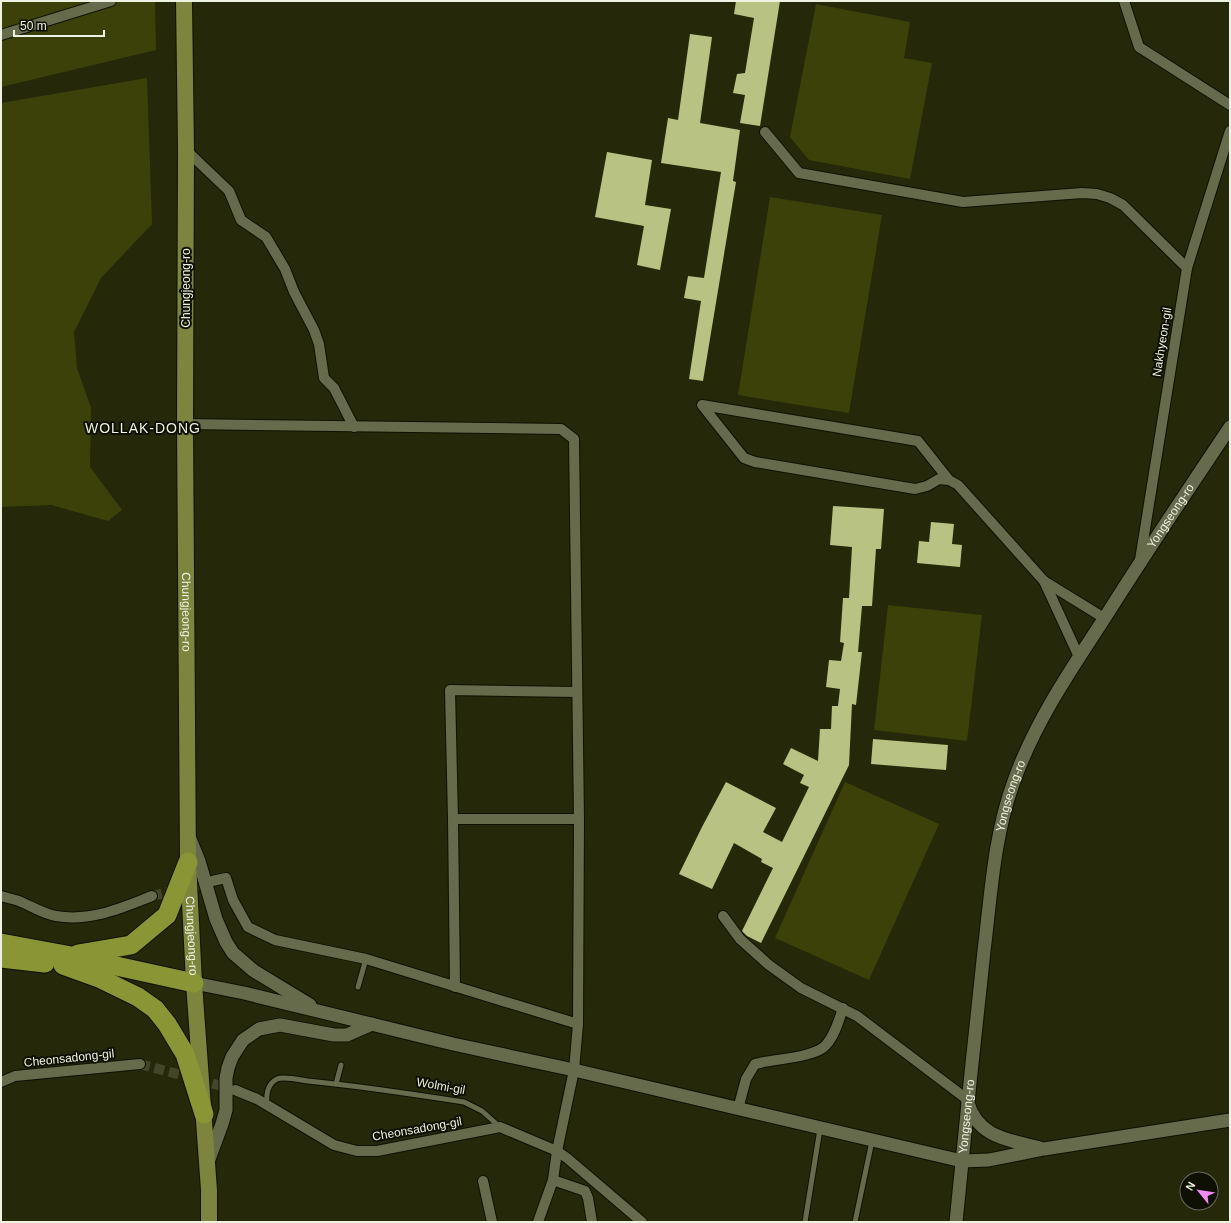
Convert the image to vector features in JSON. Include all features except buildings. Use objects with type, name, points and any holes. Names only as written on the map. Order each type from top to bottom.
[{"type":"highway","points":[[1,958],[65,960],[130,945],[167,915],[188,862]]},
{"type":"highway","points":[[1,943],[65,960],[194,983]]},
{"type":"highway","points":[[65,960],[138,997],[154,1009],[167,1024],[185,1054],[204,1114]]},
{"type":"main road","name":"Chungjeong-ro","points":[[184,1],[186,150],[185,424],[188,862],[194,983],[209,1190],[209,1222]]},
{"type":"street","points":[[1,35],[79,6],[111,1]]},
{"type":"street","points":[[1124,1],[1139,47],[1230,105]]},
{"type":"street","name":"Nakhyeon-gil","points":[[1140,562],[1187,268],[1230,131]]},
{"type":"street","points":[[765,132],[799,173],[963,202],[1082,193],[1097,194],[1110,198],[1123,205],[1187,268]]},
{"type":"street","points":[[186,150],[229,191],[241,220],[266,238],[281,263],[314,330],[324,378],[334,388],[354,427]]},
{"type":"street","points":[[949,480],[940,480],[927,486],[915,489],[755,462],[744,458],[702,405],[918,441],[949,480],[958,485],[1044,581],[1104,618]]},
{"type":"street","points":[[185,424],[561,429],[574,439],[579,819],[578,1024],[574,1070],[557,1151],[553,1180],[539,1221]]},
{"type":"street","name":"Yongseong-ro","points":[[956,1222],[991,896],[1000,830],[1013,783],[1027,747],[1048,707],[1140,562],[1230,427]]},
{"type":"street","points":[[1044,581],[1079,657]]},
{"type":"street","points":[[455,987],[450,690],[577,692]]},
{"type":"street","points":[[453,819],[579,819]]},
{"type":"street","points":[[188,833],[199,861],[216,919],[226,942],[233,953],[254,971],[324,1013]]},
{"type":"street","points":[[212,881],[226,878],[233,900],[248,928],[275,940],[366,958],[455,987],[578,1024]]},
{"type":"street","points":[[1,896],[19,901],[36,910],[56,916],[74,918],[101,915],[152,896]]},
{"type":"street","points":[[723,916],[740,938],[769,965],[801,988],[857,1016],[968,1100],[971,1114],[984,1129],[994,1136],[1044,1149]]},
{"type":"street","points":[[194,983],[962,1161],[989,1160],[1044,1149],[1230,1120]]},
{"type":"street","points":[[738,1109],[746,1079],[755,1064],[807,1055],[826,1046],[836,1027],[843,1008]]},
{"type":"street","points":[[207,1163],[226,1110],[226,1078],[228,1068],[232,1057],[243,1040],[259,1029],[280,1025],[334,1035],[347,1035],[372,1024]]},
{"type":"street","name":"Cheonsadong-gil","points":[[1,1082],[15,1076],[140,1064]]},
{"type":"street","name":"Cheonsadong-gil","points":[[234,1090],[267,1105],[334,1145],[357,1151],[377,1151],[500,1127]]},
{"type":"street","name":"Wolmi-gil","points":[[500,1127],[557,1151],[642,1222]]},
{"type":"street","points":[[553,1180],[585,1191],[588,1198],[592,1222]]},
{"type":"street","points":[[483,1181],[492,1222]]},
{"type":"lane","points":[[358,987],[366,958]]},
{"type":"lane","points":[[336,1084],[341,1065]]},
{"type":"lane","name":"Wolmi-gil","points":[[267,1105],[266,1097],[269,1087],[271,1083],[279,1078],[336,1084],[464,1102],[482,1111],[500,1127]]},
{"type":"lane","points":[[805,1222],[820,1128]]},
{"type":"lane","points":[[855,1222],[873,1140]]},
{"type":"green space","points":[[1,1],[155,1],[156,50],[1,87]]},
{"type":"green space","points":[[816,4],[910,22],[904,58],[932,63],[910,179],[809,160],[790,137]]},
{"type":"green space","points":[[147,78],[152,224],[101,278],[74,332],[77,368],[91,408],[90,467],[122,510],[108,521],[51,505],[1,507],[1,103]]},
{"type":"green space","points":[[770,197],[882,215],[849,413],[738,395]]},
{"type":"green space","points":[[888,605],[982,615],[967,741],[874,730]]},
{"type":"green space","points":[[845,782],[939,824],[869,980],[775,938]]},
{"type":"tunnel","points":[[152,896],[212,881]]},
{"type":"tunnel","points":[[140,1064],[233,1089]]},
{"type":"district","name":"WOLLAK-DONG","points":[[143,428]]}]
